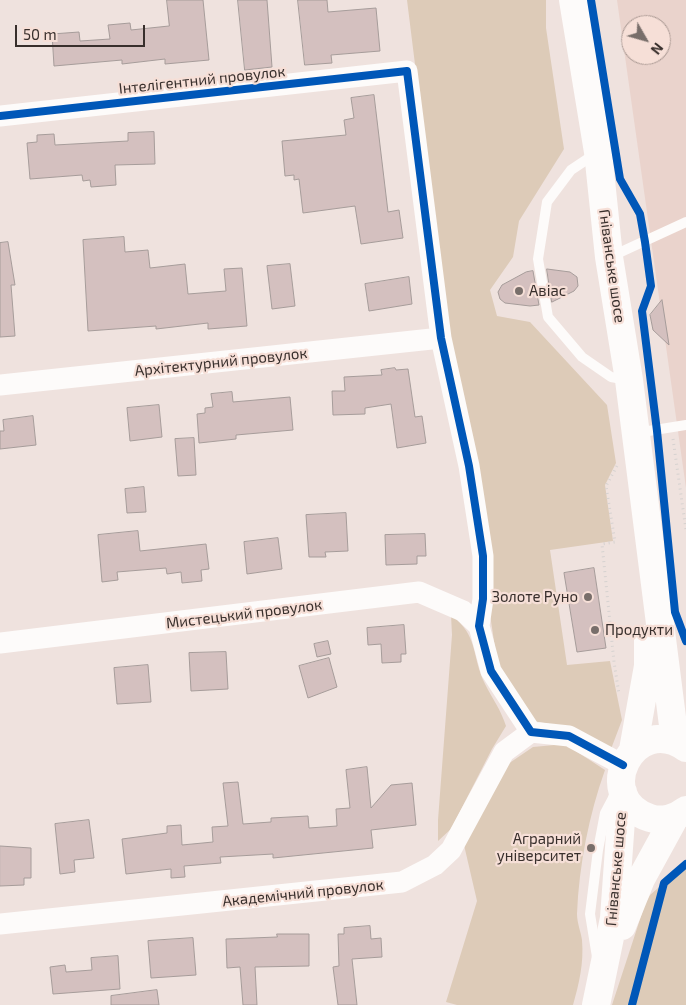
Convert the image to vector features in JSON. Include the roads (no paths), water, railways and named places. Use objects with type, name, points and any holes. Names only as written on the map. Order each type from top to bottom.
[{"type":"main road","name":"Гніванське шосе","points":[[573,0],[598,152],[609,257],[629,380],[647,532],[681,744],[653,739],[625,772]]},
{"type":"main road","name":"Гніванське шосе","points":[[599,997],[614,918],[625,772],[648,666],[647,532]]},
{"type":"main road","name":"Гніванське шосе","points":[[625,772],[631,805],[643,815],[664,819],[680,814]]},
{"type":"main road","name":"Гніванське шосе","points":[[599,997],[624,921],[641,878],[680,814]]},
{"type":"street","name":"Інтелігентний провулок","points":[[0,116],[407,71],[441,338]]},
{"type":"street","name":"Архітектурний провулок","points":[[0,385],[441,338]]},
{"type":"street","points":[[441,338],[469,466],[483,556],[483,599],[479,626],[491,671],[531,732],[569,736],[625,772]]},
{"type":"street","name":"Мистецький провулок","points":[[0,643],[419,592],[463,611],[479,626]]},
{"type":"street","name":"Академічний провулок","points":[[0,924],[402,882],[435,866],[451,850],[504,752],[531,732]]},
{"type":"lane","points":[[598,152],[572,170],[547,202],[538,259],[548,317],[582,357],[611,377],[629,380]]},
{"type":"lane","points":[[609,257],[686,222]]},
{"type":"lane","points":[[635,433],[686,425]]},
{"type":"place","name":"Авіас","points":[[519,291]]},
{"type":"place","name":"Золоте Руно","points":[[588,597]]},
{"type":"place","name":"Продукти","points":[[595,630]]},
{"type":"place","name":"Аграрний університет","points":[[591,848]]}]
